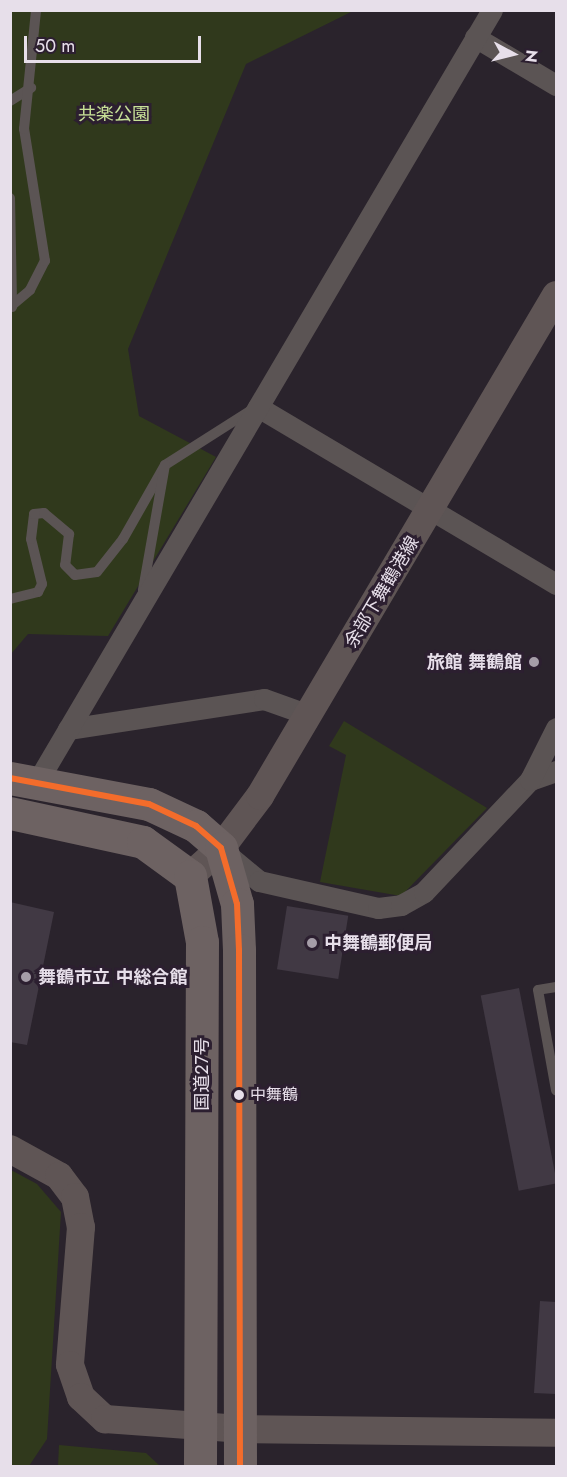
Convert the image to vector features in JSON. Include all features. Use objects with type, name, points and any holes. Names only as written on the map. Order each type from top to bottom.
[{"type":"highway","points":[[24,780],[149,804],[196,826],[221,848]]},
{"type":"highway","points":[[10,813],[143,842],[190,876]]},
{"type":"highway","name":"国道27号","points":[[221,848],[237,904],[240,950],[240,1467]]},
{"type":"highway","name":"国道27号","points":[[190,876],[202,942],[202,1423],[200,1467]]},
{"type":"street","points":[[24,780],[68,729],[492,10]]},
{"type":"street","points":[[475,37],[556,85]]},
{"type":"street","name":"余部下舞鶴港線","points":[[190,876],[221,848],[309,715],[556,295]]},
{"type":"street","points":[[258,407],[556,584]]},
{"type":"street","points":[[68,729],[264,699],[309,715]]},
{"type":"street","points":[[221,848],[259,881],[378,908],[401,905],[424,892],[530,780],[556,728]]},
{"type":"street","points":[[530,780],[556,771]]},
{"type":"street","points":[[10,1149],[59,1176],[75,1197],[81,1227],[70,1365],[81,1397],[105,1419],[202,1423],[240,1429],[556,1433]]},
{"type":"lane","points":[[11,307],[30,290],[45,261],[24,129],[31,88],[36,10]]},
{"type":"lane","points":[[10,101],[31,88]]},
{"type":"lane","points":[[10,198],[11,307]]},
{"type":"lane","points":[[10,599],[38,592],[42,584],[31,539],[34,514],[44,513],[69,534],[65,565],[75,575],[97,572],[123,539],[165,465],[258,407]]},
{"type":"lane","points":[[140,608],[165,465]]},
{"type":"lane","points":[[556,987],[538,990],[556,1090]]},
{"type":"green space","name":"共楽公園","points":[[11,11],[353,11],[246,64],[128,349],[139,416],[216,457],[108,636],[28,634],[11,654]]},
{"type":"green space","points":[[344,721],[487,808],[401,896],[320,882],[346,755],[329,746]]},
{"type":"green space","points":[[11,1170],[37,1184],[61,1212],[47,1439],[29,1466],[11,1466]]},
{"type":"green space","points":[[59,1445],[146,1453],[160,1466],[58,1466]]},
{"type":"building","name":"舞鶴市立 中総合館","points":[[10,902],[54,912],[27,1045],[10,1042]]},
{"type":"building","points":[[287,906],[348,916],[338,979],[277,969]]},
{"type":"building","points":[[519,988],[556,1184],[519,1191],[481,995]]},
{"type":"building","points":[[540,1301],[556,1302],[556,1394],[534,1393]]},
{"type":"transit line","points":[[10,778],[149,804],[196,826],[221,848],[237,904],[239,950],[240,1466]]},
{"type":"place","name":"旅館 舞鶴館","points":[[534,662]]},
{"type":"place","name":"中舞鶴郵便局","points":[[312,943]]},
{"type":"place","name":"舞鶴市立 中総合館","points":[[26,977]]},
{"type":"place","name":"中舞鶴","points":[[239,1095]]}]
